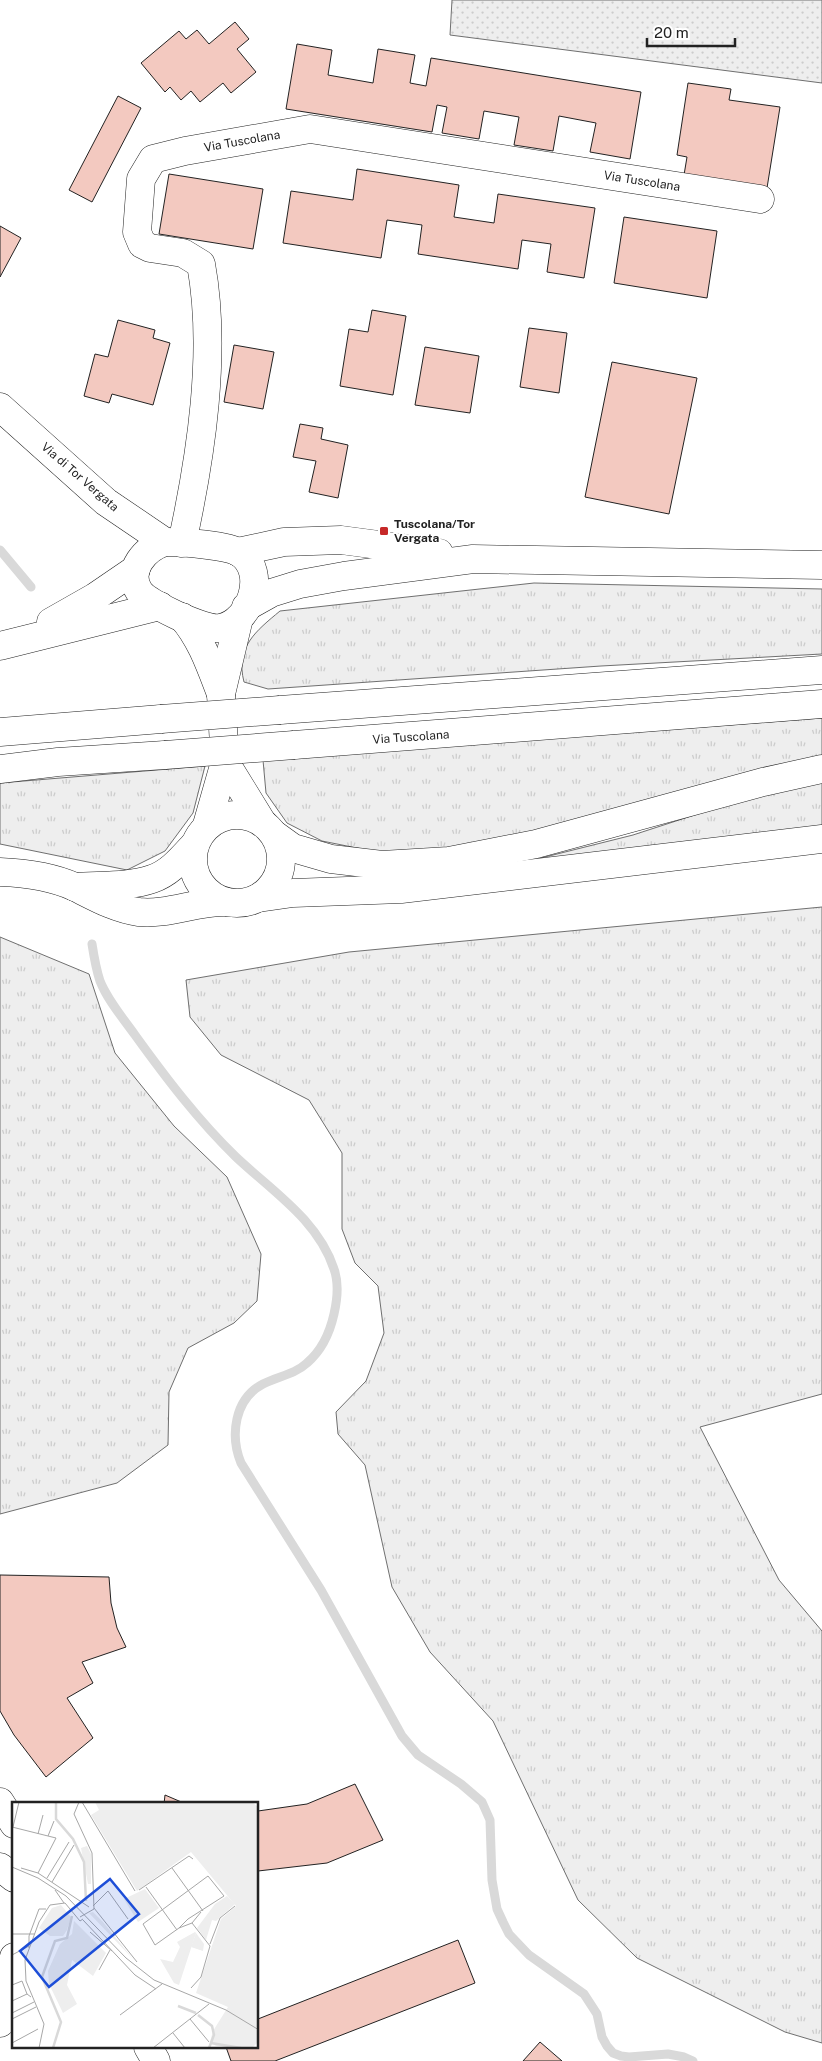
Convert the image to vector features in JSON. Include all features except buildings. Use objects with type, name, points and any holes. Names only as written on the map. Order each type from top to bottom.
[{"type":"street","name":"Via Tuscolana","points":[[174,542],[195,482],[205,381],[207,297],[201,264],[182,253],[150,248],[142,244],[137,232],[141,180],[153,159],[185,151],[310,129],[760,199]]},
{"type":"street","name":"Via di Tor Vergata","points":[[0,407],[106,502],[174,542]]},
{"type":"street","points":[[3,645],[77,609],[137,566],[149,549],[174,542],[223,547],[238,552],[247,559],[253,569],[255,584],[252,597],[242,613],[232,625],[212,629],[146,599],[139,591],[135,581],[137,566],[126,534],[106,502]]},
{"type":"street","points":[[238,552],[284,542],[341,540],[472,559],[822,565]]},
{"type":"street","points":[[221,694],[242,613],[271,593],[300,584],[372,572],[472,559]]},
{"type":"street","points":[[3,645],[72,627],[171,612],[189,624],[207,657],[221,694],[225,762],[192,857],[193,869],[197,881],[205,890],[214,898],[226,902]]},
{"type":"street","points":[[0,732],[822,670]]},
{"type":"street","name":"Via Tuscolana","points":[[0,769],[58,762],[294,746],[822,704]]},
{"type":"street","points":[[225,762],[280,848],[281,863],[277,877],[270,889],[258,898]]},
{"type":"street","points":[[74,887],[134,883],[153,879],[179,862],[217,819],[228,815],[252,816],[293,848],[331,859],[382,865],[449,861],[536,844],[763,782],[822,769]]},
{"type":"street","points":[[0,872],[32,876],[74,887],[101,900],[139,912],[157,912],[212,902],[242,903],[258,898],[293,892],[401,889],[822,839]]},
{"type":"street","points":[[0,1802],[12,1821]]},
{"type":"street","points":[[0,1867],[12,1876]]},
{"type":"street","points":[[0,2023],[12,1966]]},
{"type":"street","points":[[149,2048],[156,2061]]},
{"type":"green space","points":[[452,0],[822,0],[822,83],[450,35]]},
{"type":"green space","points":[[534,583],[822,589],[822,654],[601,666],[268,689],[244,682],[242,659],[245,649],[256,633],[280,611]]},
{"type":"green space","points":[[822,718],[822,762],[510,843],[392,855],[322,841],[287,823],[266,793],[263,760]]},
{"type":"green space","points":[[205,766],[193,813],[165,851],[127,870],[0,844],[0,783]]},
{"type":"green space","points":[[822,781],[822,828],[533,860],[633,835],[765,792]]},
{"type":"green space","points":[[822,907],[822,1394],[700,1427],[779,1580],[822,1631],[822,2043],[785,2032],[637,1958],[578,1900],[493,1721],[430,1652],[392,1587],[365,1465],[338,1434],[336,1412],[366,1381],[384,1333],[378,1286],[355,1263],[342,1229],[342,1153],[309,1100],[221,1055],[190,1017],[186,980],[349,952]]},
{"type":"green space","points":[[0,937],[89,974],[115,1053],[174,1126],[227,1177],[261,1254],[257,1301],[234,1323],[188,1348],[169,1392],[168,1445],[117,1483],[0,1514]]},
{"type":"waterway","points":[[0,550],[31,587]]},
{"type":"waterway","points":[[92,944],[97,972],[103,988],[147,1051],[183,1098],[222,1143],[279,1194],[305,1221],[327,1252],[336,1274],[337,1292],[334,1314],[330,1328],[317,1353],[297,1370],[269,1381],[253,1391],[240,1408],[235,1430],[241,1463],[321,1590],[402,1736],[418,1755],[461,1784],[482,1802],[490,1820],[492,1880],[497,1909],[509,1934],[529,1955],[584,1994],[597,2014],[602,2037],[613,2053],[629,2057],[668,2054],[693,2061]]},
{"type":"place","name":"Tuscolana/Tor Vergata","points":[[384,531]]}]
